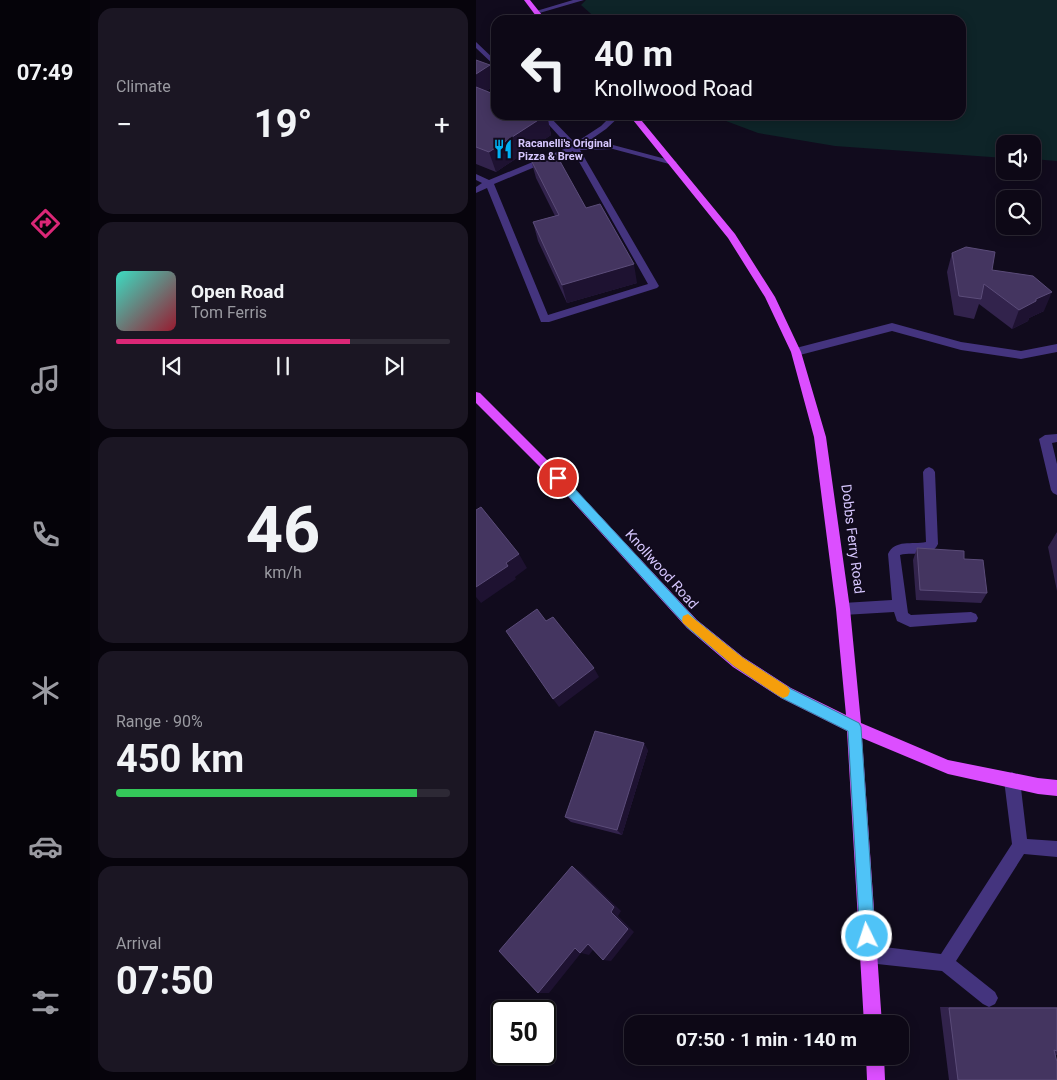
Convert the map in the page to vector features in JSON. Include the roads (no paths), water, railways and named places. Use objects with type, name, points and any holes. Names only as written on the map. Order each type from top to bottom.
[{"type":"main road","points":[[528,2],[539,15]]},
{"type":"main road","name":"Dobbs Ferry Road","points":[[637,120],[732,236],[770,297],[796,352],[820,437],[843,610],[854,727],[872,1015]]},
{"type":"main road","name":"Knollwood Road","points":[[476,396],[558,478],[692,624],[738,662],[786,693],[854,727],[948,767],[1057,788]]},
{"type":"main road","points":[[875,1065],[876,1080]]},
{"type":"lane","points":[[536,12],[581,0]]},
{"type":"lane","points":[[528,2],[540,2]]},
{"type":"lane","points":[[476,44],[491,60]]},
{"type":"lane","points":[[476,177],[489,183],[545,320],[654,286],[575,148],[549,120]]},
{"type":"lane","points":[[476,190],[575,148],[612,120]]},
{"type":"lane","points":[[575,148],[614,147],[673,162]]},
{"type":"lane","points":[[796,352],[892,327],[961,346],[1021,355],[1057,348]]},
{"type":"lane","points":[[1057,438],[1045,439],[1057,490]]},
{"type":"lane","points":[[929,472],[932,544],[928,548],[898,549],[894,554],[899,606],[902,617],[910,621],[971,618]]},
{"type":"lane","points":[[843,610],[899,606]]},
{"type":"lane","points":[[945,963],[1020,846],[1012,780]]},
{"type":"lane","points":[[1020,846],[1057,849]]},
{"type":"lane","points":[[868,954],[945,963],[989,998]]},
{"type":"place","name":"Racanelli's Original Pizza & Brew","points":[[503,149]]}]
